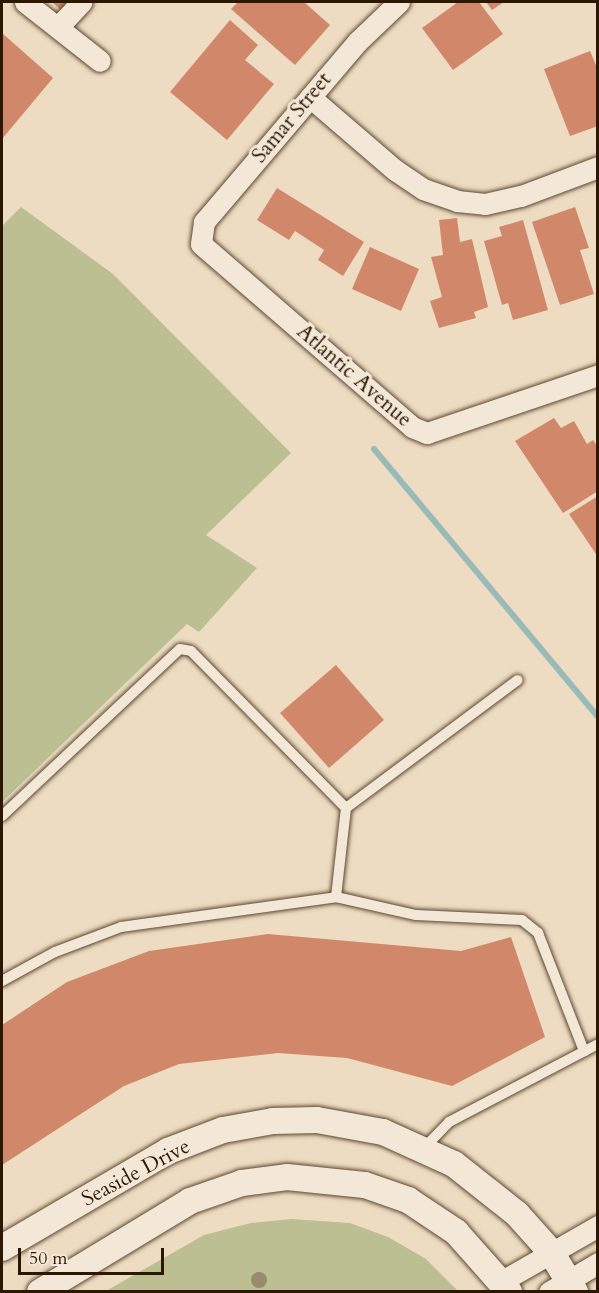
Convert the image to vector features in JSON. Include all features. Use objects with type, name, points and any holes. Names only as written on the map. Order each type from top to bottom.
[{"type":"street","points":[[25,2],[59,26],[100,62]]},
{"type":"street","points":[[59,26],[81,2]]},
{"type":"street","name":"Samar Street","points":[[201,244],[204,222],[310,97],[399,2]]},
{"type":"street","points":[[310,97],[396,170],[423,189],[457,201],[485,204],[521,196],[597,167]]},
{"type":"street","name":"Atlantic Avenue","points":[[201,244],[412,427],[427,433],[597,375]]},
{"type":"street","name":"Seaside Drive","points":[[2,1248],[168,1151],[223,1130],[273,1121],[317,1120],[383,1132],[424,1148],[454,1164],[500,1199],[551,1252],[565,1288]]},
{"type":"street","points":[[40,1292],[190,1201],[242,1183],[287,1177],[365,1185],[408,1200],[456,1232],[506,1286],[551,1252],[597,1226]]},
{"type":"street","points":[[565,1288],[597,1263]]},
{"type":"lane","points":[[2,816],[180,649],[191,651],[346,808]]},
{"type":"lane","points":[[336,897],[346,808],[518,680]]},
{"type":"lane","points":[[2,981],[55,952],[121,927],[336,897],[416,915],[522,920],[538,933],[584,1051]]},
{"type":"lane","points":[[424,1148],[449,1122],[597,1044]]},
{"type":"green space","points":[[21,207],[113,274],[291,453],[206,535],[257,568],[199,632],[187,624],[2,802],[2,226]]},
{"type":"green space","points":[[291,1219],[350,1223],[388,1237],[426,1259],[458,1291],[106,1291],[204,1235],[251,1223]]},
{"type":"building","points":[[52,2],[71,2],[63,12]]},
{"type":"building","points":[[238,2],[304,2],[330,25],[295,65],[231,9]]},
{"type":"building","points":[[458,2],[479,2],[503,34],[453,70],[422,28]]},
{"type":"building","points":[[486,2],[504,2],[492,10]]},
{"type":"building","points":[[230,20],[258,45],[245,60],[274,84],[227,140],[170,92]]},
{"type":"building","points":[[2,33],[53,78],[2,139]]},
{"type":"building","points":[[590,51],[598,70],[598,126],[570,136],[544,69]]},
{"type":"building","points":[[277,188],[364,242],[343,276],[318,260],[324,250],[295,231],[289,240],[257,220]]},
{"type":"building","points":[[575,207],[589,248],[580,250],[594,294],[560,305],[532,222]]},
{"type":"building","points":[[457,218],[460,242],[472,239],[488,307],[474,312],[476,318],[439,328],[430,301],[442,297],[431,257],[443,255],[439,220]]},
{"type":"building","points":[[523,220],[548,310],[513,320],[508,303],[502,305],[484,241],[502,236],[499,227]]},
{"type":"building","points":[[370,247],[419,269],[401,311],[352,289]]},
{"type":"building","points":[[554,418],[561,428],[574,421],[587,444],[593,440],[598,447],[598,491],[563,513],[515,441]]},
{"type":"building","points":[[598,496],[598,557],[569,514]]},
{"type":"building","points":[[336,665],[384,720],[329,768],[280,713]]},
{"type":"building","points":[[268,934],[461,951],[511,937],[545,1037],[452,1086],[347,1058],[278,1053],[179,1064],[124,1086],[2,1165],[2,1025],[67,982],[149,951]]},
{"type":"waterway","points":[[374,449],[598,717]]}]
